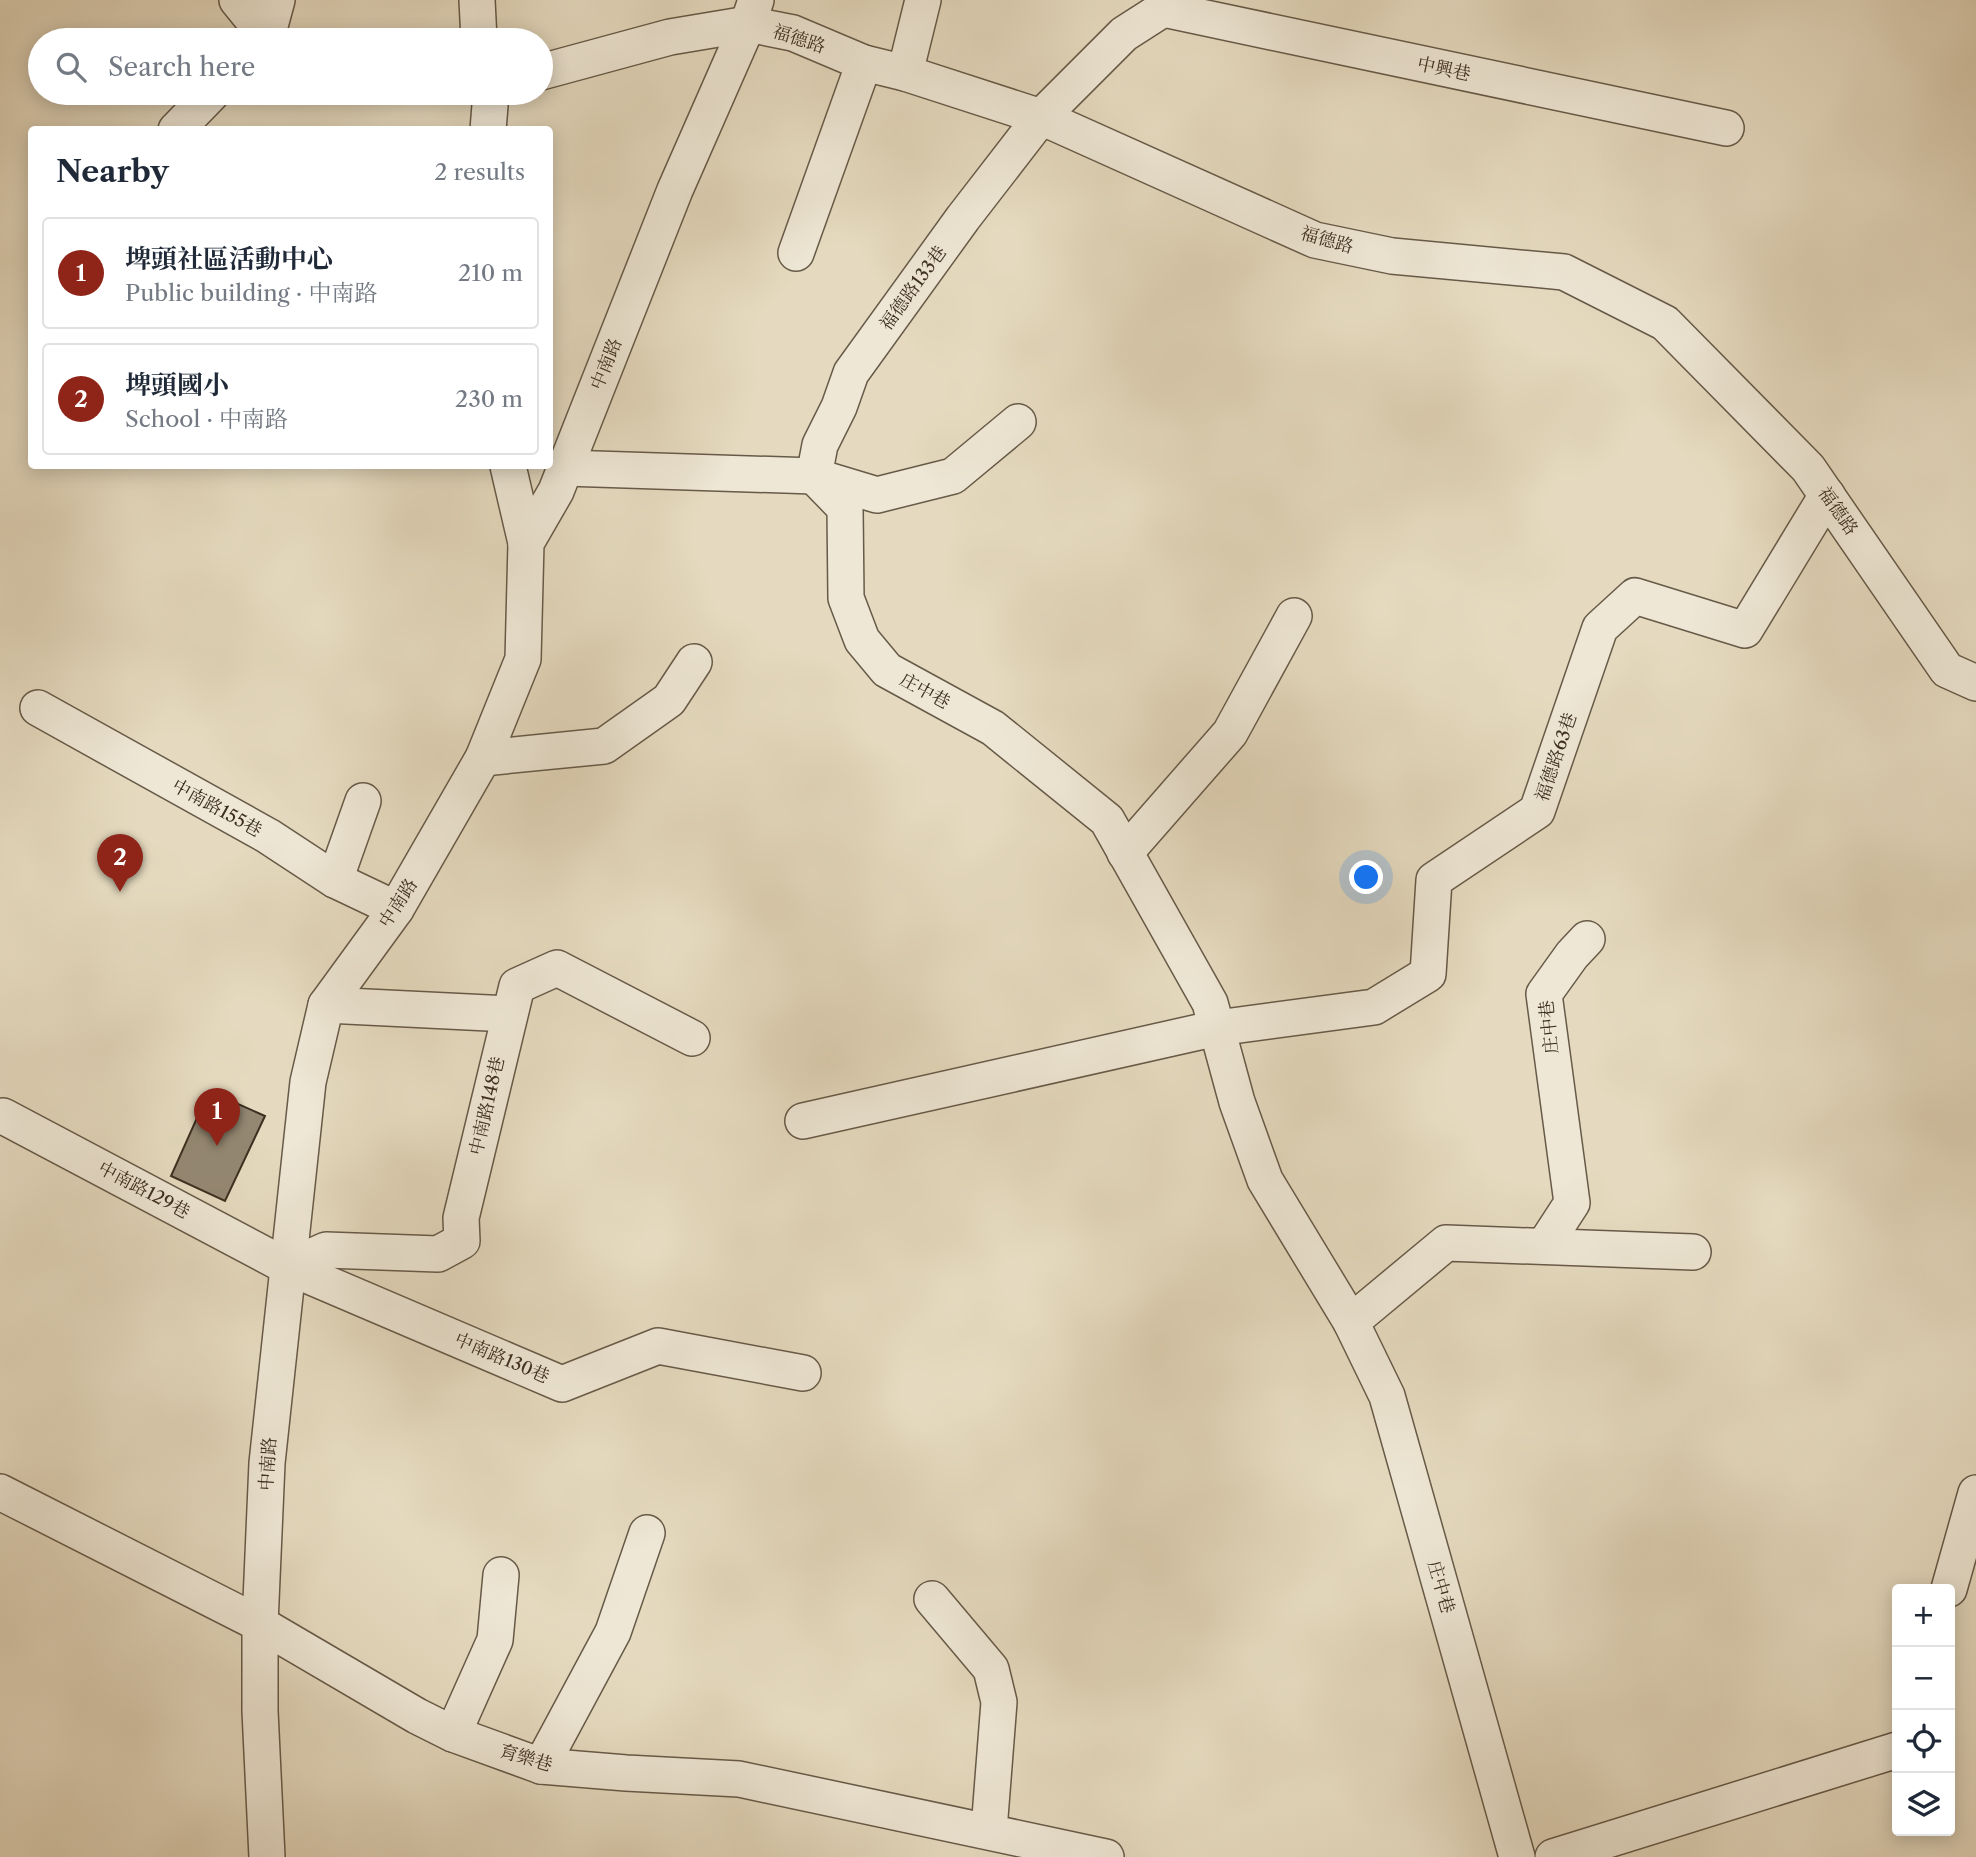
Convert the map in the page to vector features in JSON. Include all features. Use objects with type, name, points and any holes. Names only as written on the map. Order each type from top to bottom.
[{"type":"street","points":[[237,0],[259,28]]},
{"type":"street","points":[[271,28],[277,0]]},
{"type":"street","points":[[477,0],[479,28]]},
{"type":"street","points":[[905,73],[923,0]]},
{"type":"street","name":"中興巷","points":[[1041,117],[1124,34],[1165,5],[1726,128]]},
{"type":"street","name":"福德路","points":[[553,69],[752,12],[793,33],[864,63],[905,73],[1041,117],[1315,240],[1392,256],[1564,272],[1665,323],[1808,468],[1947,670],[1976,683]]},
{"type":"street","name":"中南路","points":[[267,1857],[260,1711],[260,1624],[267,1463],[308,1082],[326,1005],[396,909],[483,758],[523,659],[526,543],[556,491],[675,190],[752,12]]},
{"type":"street","points":[[796,253],[864,63]]},
{"type":"street","points":[[180,126],[200,105]]},
{"type":"street","points":[[488,126],[490,105]]},
{"type":"street","name":"福德路133巷","points":[[814,476],[820,445],[839,407],[851,373],[1041,117]]},
{"type":"street","points":[[565,468],[814,476],[877,495],[953,477],[1018,422]]},
{"type":"street","points":[[509,469],[526,543]]},
{"type":"street","name":"庄中巷","points":[[814,476],[845,508],[846,598],[862,640],[887,670],[993,728],[1107,820],[1210,1003],[1237,1102],[1265,1180],[1351,1322],[1387,1396],[1517,1857]]},
{"type":"street","name":"福德路63巷","points":[[1216,1028],[1374,1007],[1428,974],[1434,880],[1537,811],[1600,628],[1635,596],[1745,630],[1827,495]]},
{"type":"street","points":[[1125,853],[1230,733],[1294,616]]},
{"type":"street","points":[[483,758],[604,746],[669,700],[694,662]]},
{"type":"street","name":"中南路155巷","points":[[38,708],[268,836],[335,880],[396,909]]},
{"type":"street","points":[[335,880],[363,801]]},
{"type":"street","name":"庄中巷","points":[[1544,1246],[1572,1203],[1544,994],[1572,954],[1587,939]]},
{"type":"street","name":"中南路148巷","points":[[288,1266],[326,1250],[438,1254],[462,1241],[461,1218],[517,986],[556,968],[692,1038]]},
{"type":"street","points":[[326,1005],[509,1014]]},
{"type":"street","points":[[803,1121],[1216,1028]]},
{"type":"street","name":"中南路129巷","points":[[0,1117],[3,1116],[288,1266]]},
{"type":"street","points":[[1351,1322],[1446,1243],[1693,1252]]},
{"type":"street","name":"中南路130巷","points":[[288,1266],[562,1384],[658,1346],[803,1373]]},
{"type":"street","name":"育樂巷","points":[[0,1492],[260,1624],[417,1716],[453,1734],[541,1766],[739,1779],[1106,1857]]},
{"type":"street","points":[[1950,1584],[1976,1493]]},
{"type":"street","points":[[541,1766],[614,1632],[647,1533]]},
{"type":"street","points":[[453,1734],[495,1640],[501,1575]]},
{"type":"street","points":[[932,1599],[990,1669],[999,1702],[989,1830]]},
{"type":"street","points":[[1553,1857],[1892,1752]]},
{"type":"building","points":[[209,1091],[265,1116],[225,1201],[171,1176]]},
{"type":"place","name":"埤頭國小","points":[[120,892]]},
{"type":"place","name":"埤頭社區活動中心","points":[[217,1146]]}]
